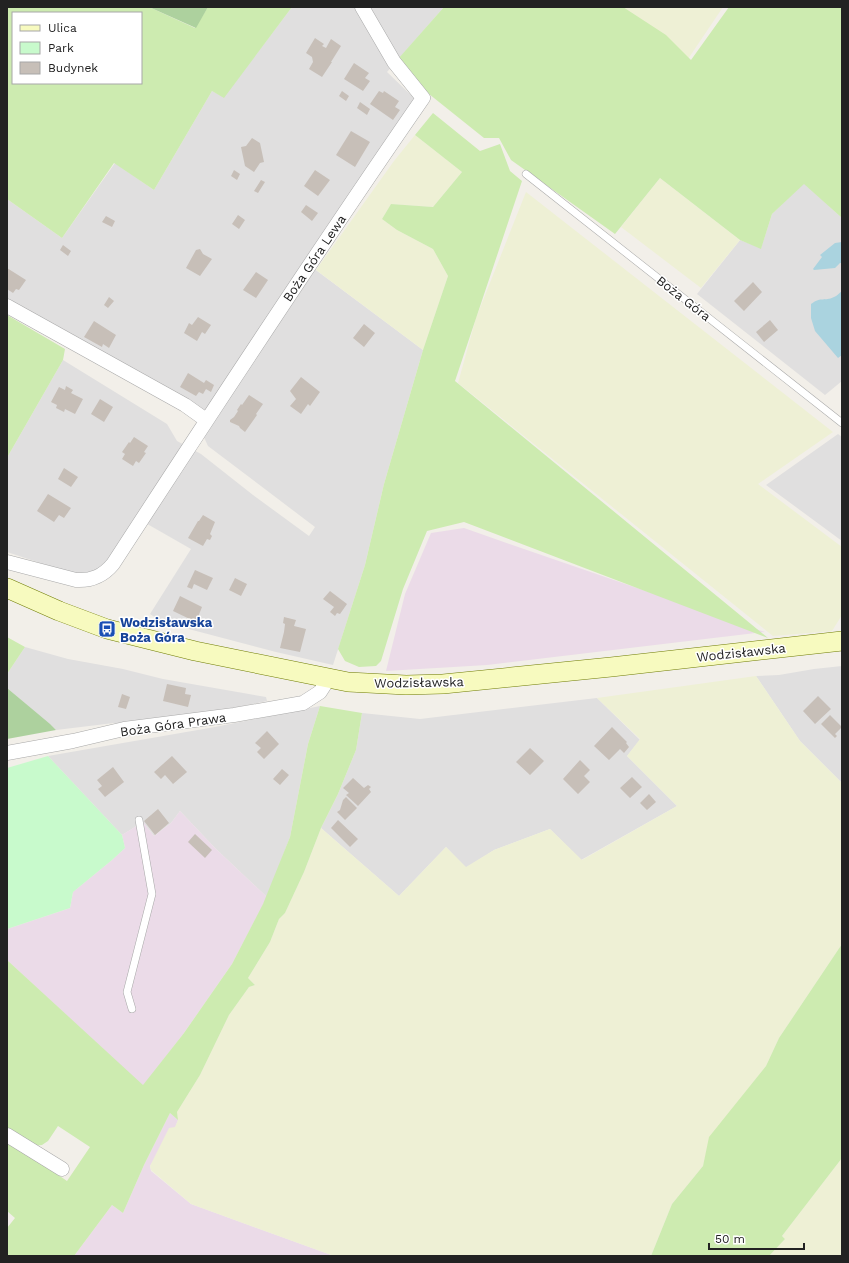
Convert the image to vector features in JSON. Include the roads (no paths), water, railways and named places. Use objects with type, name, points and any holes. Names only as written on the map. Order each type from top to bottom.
[{"type":"main road","name":"Wodzisławska","points":[[7,588],[59,611],[107,629],[195,651],[348,682],[443,684],[589,670],[842,641]]},
{"type":"street","name":"Boża Góra Lewa","points":[[7,562],[76,580],[86,580],[97,577],[107,571],[373,170],[423,98],[394,62],[362,7]]},
{"type":"street","points":[[7,306],[185,405],[206,420]]},
{"type":"street","name":"Boża Góra Prawa","points":[[7,753],[124,730],[234,715],[303,703],[320,692],[329,678]]},
{"type":"street","points":[[7,1135],[62,1169]]},
{"type":"lane","name":"Boża Góra","points":[[526,174],[842,424]]},
{"type":"lane","points":[[132,1009],[127,992],[152,894],[139,820]]},
{"type":"water","points":[[842,242],[842,263],[835,268],[813,269],[822,257],[820,255],[835,243]]},
{"type":"water","points":[[842,291],[842,355],[838,358],[815,331],[811,318],[811,304],[818,300],[834,297]]},
{"type":"place","name":"Wodzisławska Boża Góra","points":[[107,629]]}]
